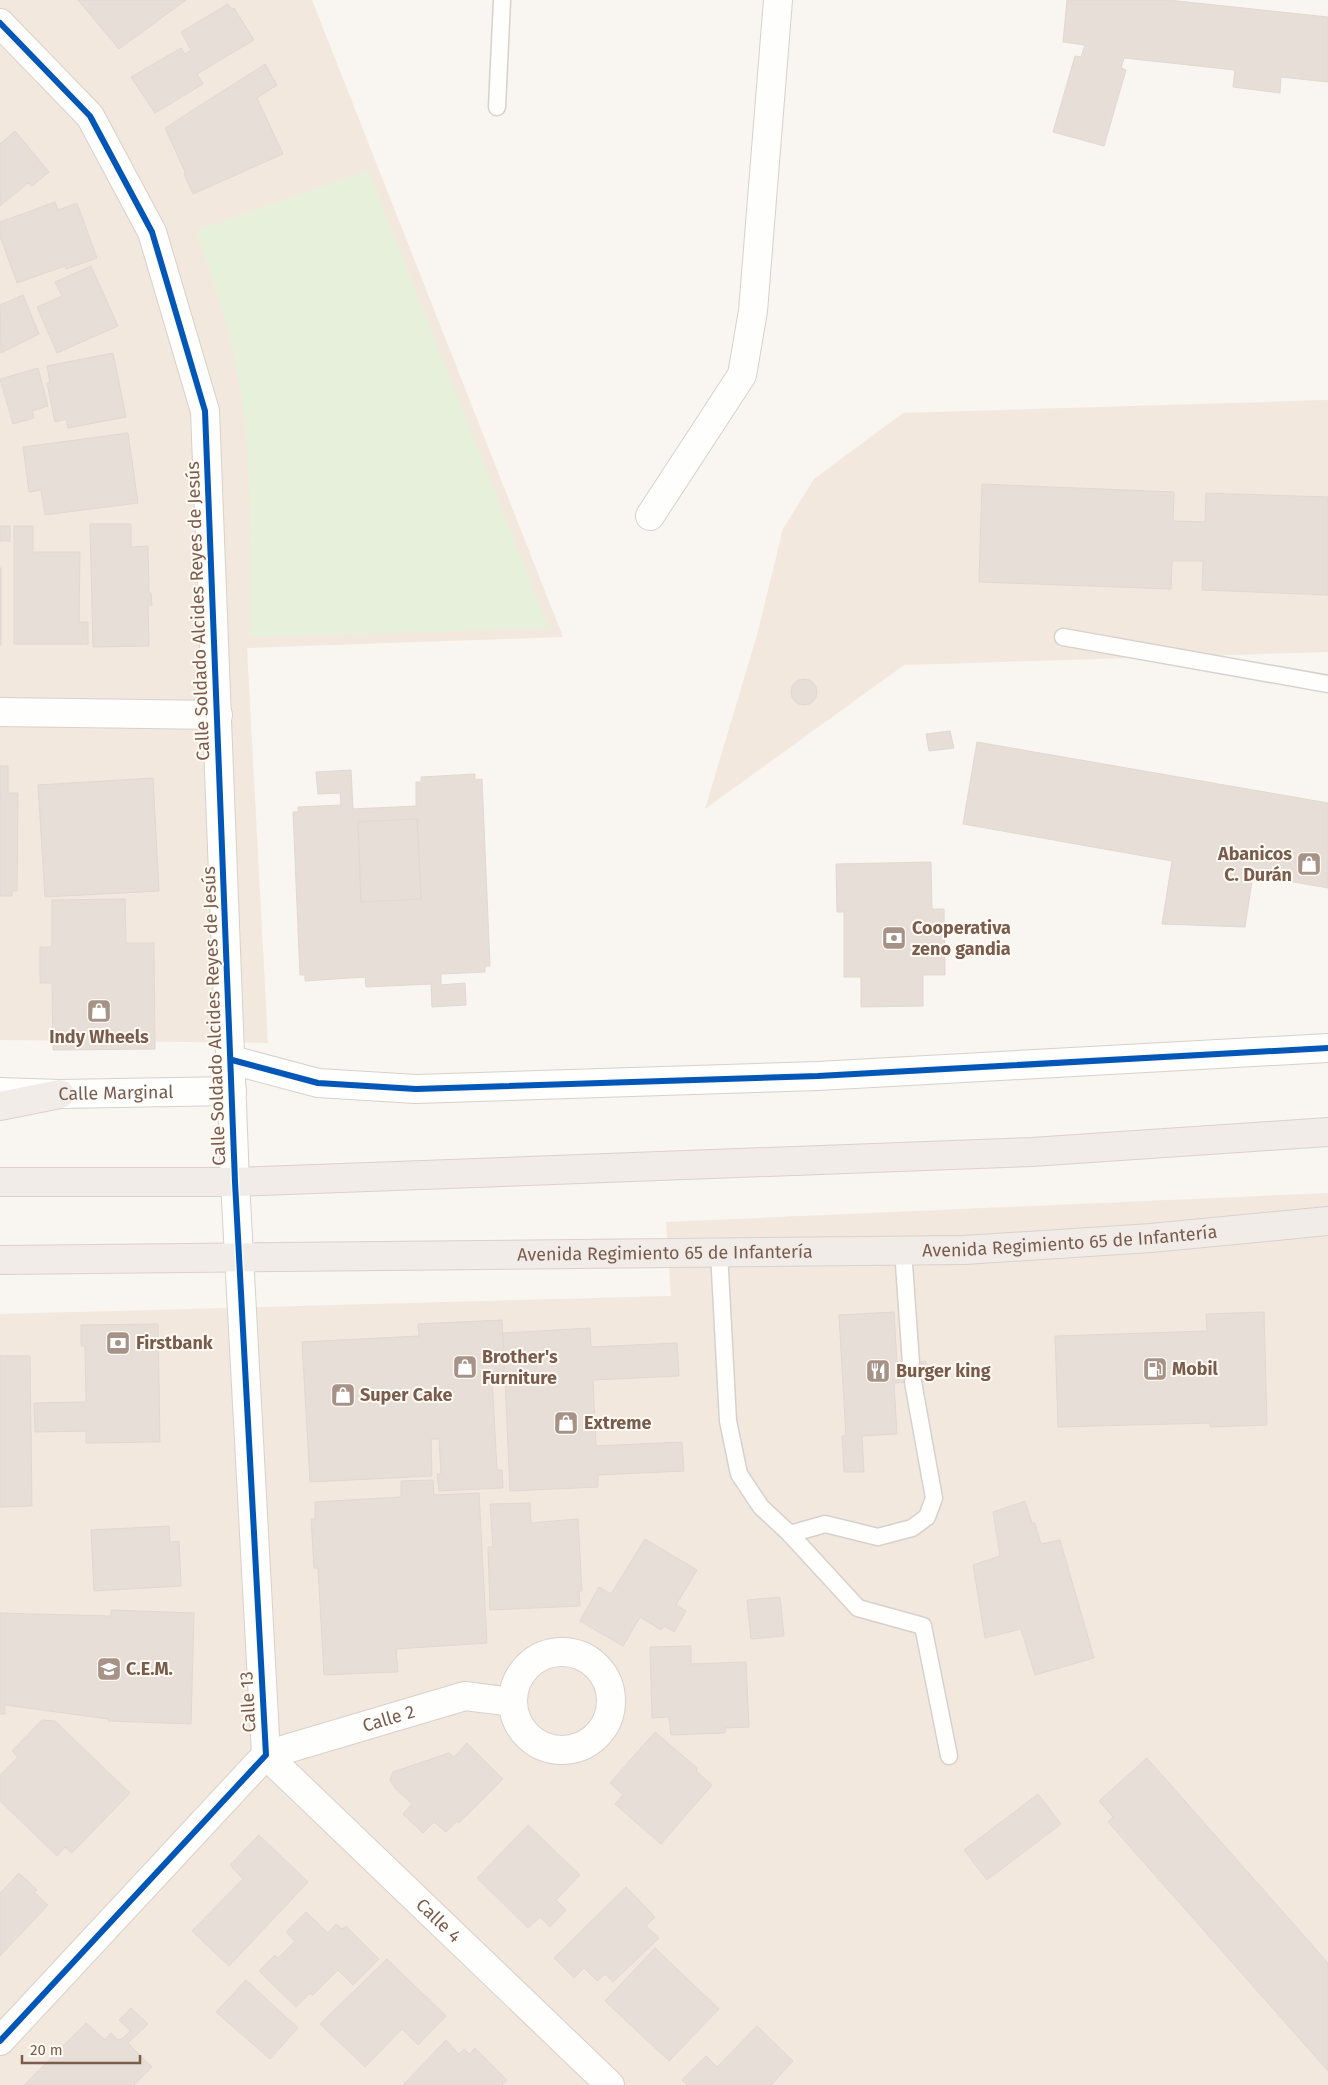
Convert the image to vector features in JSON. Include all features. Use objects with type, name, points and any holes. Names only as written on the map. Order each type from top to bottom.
[{"type":"highway","points":[[0,1106],[60,1094]]},
{"type":"highway","points":[[0,1182],[235,1182],[1032,1152],[1328,1132]]},
{"type":"highway","name":"Avenida Regimiento 65 de Infantería","points":[[0,1260],[964,1250],[1151,1238],[1328,1221]]},
{"type":"street","points":[[650,516],[742,375],[754,311],[778,0]]},
{"type":"street","name":"Calle Soldado Alcides Reyes de Jesús","points":[[0,23],[90,116],[152,232],[205,411],[232,1060],[235,1182],[241,1258]]},
{"type":"street","points":[[0,712],[218,715]]},
{"type":"street","points":[[232,1060],[318,1083],[416,1089],[818,1076],[1328,1048]]},
{"type":"street","name":"Calle Marginal","points":[[0,1092],[60,1094],[232,1091]]},
{"type":"street","name":"Calle 13","points":[[0,2041],[266,1755],[241,1258]]},
{"type":"street","name":"Calle 2","points":[[266,1755],[466,1696],[512,1702]]},
{"type":"street","name":"Calle 4","points":[[266,1755],[610,2085]]},
{"type":"lane","points":[[497,107],[502,0]]},
{"type":"lane","points":[[1063,637],[1328,684]]},
{"type":"lane","points":[[903,1250],[911,1363]]},
{"type":"lane","points":[[719,1252],[728,1421],[739,1474],[761,1507],[790,1534],[858,1608],[923,1626],[949,1756]]},
{"type":"lane","points":[[790,1534],[825,1524],[878,1537],[912,1528],[927,1517],[934,1498],[913,1382]]},
{"type":"shaded area","points":[[0,0],[312,0],[563,637],[247,648],[268,1043],[0,1040]]},
{"type":"shaded area","points":[[1328,400],[1328,652],[904,665],[705,809],[757,635],[783,529],[814,479],[903,413]]},
{"type":"shaded area","points":[[1328,1193],[1328,2085],[0,2085],[0,1314],[671,1296],[666,1222]]},
{"type":"green space","points":[[368,170],[549,628],[251,637],[250,495],[245,425],[234,355],[217,293],[196,231]]},
{"type":"building","points":[[78,0],[186,0],[119,49]]},
{"type":"building","points":[[1067,0],[1168,0],[1328,17],[1328,82],[1281,77],[1280,93],[1233,87],[1235,70],[1124,58],[1121,68],[1126,70],[1104,146],[1053,132],[1075,56],[1081,57],[1085,45],[1063,42]]},
{"type":"building","points":[[228,4],[232,9],[234,8],[254,40],[197,74],[203,84],[155,113],[131,77],[181,48],[185,54],[191,50],[181,32]]},
{"type":"building","points":[[265,64],[277,85],[257,98],[283,154],[193,194],[165,128]]},
{"type":"building","points":[[15,131],[49,172],[32,186],[28,183],[0,206],[0,144]]},
{"type":"building","points":[[55,202],[58,210],[77,203],[97,258],[66,269],[65,266],[17,283],[0,236],[0,222]]},
{"type":"building","points":[[91,266],[118,326],[57,353],[37,307],[62,296],[55,282]]},
{"type":"building","points":[[23,295],[39,334],[1,353],[0,305]]},
{"type":"building","points":[[113,353],[126,417],[68,428],[66,419],[55,422],[47,383],[50,383],[47,366]]},
{"type":"building","points":[[38,368],[48,406],[32,411],[34,418],[13,424],[0,379]]},
{"type":"building","points":[[128,433],[138,503],[45,515],[41,490],[29,492],[23,447]]},
{"type":"building","points":[[982,484],[1174,492],[1173,521],[1205,522],[1206,493],[1328,497],[1328,595],[1202,590],[1203,561],[1172,561],[1171,589],[979,582]]},
{"type":"building","points":[[90,524],[131,524],[131,547],[148,546],[149,593],[151,593],[152,605],[148,605],[149,646],[93,647]]},
{"type":"building","points":[[0,526],[10,526],[10,541],[0,541]]},
{"type":"building","points":[[14,526],[33,526],[33,552],[80,552],[79,622],[88,622],[88,644],[14,644]]},
{"type":"building","points":[[1,568],[1,645],[0,645]]},
{"type":"building","points":[[804,679],[813,683],[817,692],[813,701],[804,705],[795,701],[791,692],[795,683]]},
{"type":"building","points":[[950,731],[954,748],[929,751],[926,734]]},
{"type":"building","points":[[977,742],[1328,803],[1328,888],[1253,875],[1245,927],[1162,924],[1172,861],[963,824]]},
{"type":"building","points":[[0,766],[8,766],[8,793],[18,793],[17,891],[12,891],[12,896],[0,896]]},
{"type":"building","points":[[351,770],[353,809],[416,806],[416,782],[421,782],[421,777],[475,774],[475,780],[482,779],[490,966],[485,966],[485,972],[441,974],[441,985],[465,983],[466,1005],[432,1007],[431,984],[366,987],[365,977],[305,981],[305,975],[300,975],[293,812],[298,812],[298,807],[341,805],[340,793],[318,794],[316,772]],"holes":[[[417,819],[421,899],[361,902],[358,822]]]},
{"type":"building","points":[[153,778],[159,891],[45,897],[38,785]]},
{"type":"building","points":[[417,819],[421,899],[361,902],[358,822]]},
{"type":"building","points":[[931,862],[932,909],[944,909],[945,975],[923,975],[923,1006],[861,1007],[861,977],[844,977],[844,912],[837,912],[836,864]]},
{"type":"building","points":[[125,899],[126,943],[154,943],[155,1049],[53,1050],[52,983],[40,983],[40,947],[52,947],[52,900]]},
{"type":"building","points":[[894,1312],[897,1363],[926,1361],[927,1381],[894,1383],[897,1434],[862,1436],[864,1472],[844,1472],[842,1436],[846,1436],[839,1315]]},
{"type":"building","points":[[1264,1312],[1267,1425],[1210,1427],[1210,1423],[1058,1427],[1055,1336],[1207,1331],[1206,1314]]},
{"type":"building","points":[[502,1320],[504,1376],[492,1377],[497,1470],[502,1470],[503,1488],[439,1491],[437,1474],[441,1474],[439,1439],[431,1439],[432,1476],[310,1482],[302,1342],[419,1336],[418,1324]]},
{"type":"building","points":[[158,1324],[160,1442],[86,1443],[86,1431],[35,1432],[34,1403],[86,1402],[85,1346],[81,1346],[81,1325]]},
{"type":"building","points":[[590,1328],[591,1347],[677,1343],[679,1376],[593,1380],[596,1446],[682,1442],[684,1471],[598,1475],[598,1487],[510,1491],[503,1333]]},
{"type":"building","points":[[0,1356],[30,1356],[32,1506],[0,1507]]},
{"type":"building","points":[[433,1480],[434,1495],[479,1493],[487,1643],[396,1649],[398,1672],[324,1675],[318,1568],[314,1568],[311,1519],[315,1519],[315,1502],[401,1497],[401,1481]]},
{"type":"building","points":[[1025,1501],[1032,1523],[1035,1523],[1041,1544],[1060,1540],[1094,1658],[1035,1675],[1021,1629],[985,1638],[973,1565],[1000,1556],[993,1512]]},
{"type":"building","points":[[530,1503],[531,1523],[578,1519],[582,1591],[579,1591],[580,1606],[490,1610],[488,1547],[493,1547],[490,1504]]},
{"type":"building","points":[[169,1526],[170,1542],[179,1541],[181,1586],[94,1591],[91,1530]]},
{"type":"building","points":[[645,1539],[697,1570],[676,1605],[686,1611],[674,1632],[664,1626],[661,1630],[640,1617],[623,1646],[580,1621],[599,1587],[611,1594]]},
{"type":"building","points":[[780,1597],[784,1636],[751,1639],[747,1600]]},
{"type":"building","points":[[111,1610],[194,1613],[191,1724],[108,1721],[108,1719],[5,1705],[5,1714],[0,1714],[0,1613],[111,1616]]},
{"type":"building","points":[[691,1646],[691,1664],[746,1662],[749,1727],[725,1728],[725,1733],[671,1735],[669,1717],[652,1718],[650,1647]]},
{"type":"building","points":[[42,1720],[55,1721],[130,1793],[72,1853],[65,1847],[57,1856],[0,1801],[0,1775],[18,1757],[12,1751]]},
{"type":"building","points":[[655,1732],[697,1768],[696,1771],[712,1785],[661,1844],[615,1804],[623,1795],[610,1783]]},
{"type":"building","points":[[467,1743],[503,1779],[459,1823],[457,1821],[446,1832],[434,1822],[423,1833],[403,1814],[412,1804],[395,1788],[390,1780],[393,1772],[449,1753],[454,1757]]},
{"type":"building","points":[[1147,1758],[1328,1963],[1328,2071],[1108,1822],[1113,1817],[1099,1801]]},
{"type":"building","points":[[1038,1794],[1061,1824],[987,1880],[964,1850]]},
{"type":"building","points":[[528,1825],[580,1875],[556,1900],[566,1910],[550,1927],[540,1917],[528,1928],[477,1878]]},
{"type":"building","points":[[259,1835],[308,1882],[229,1966],[192,1931],[243,1879],[230,1865]]},
{"type":"building","points":[[19,1873],[37,1890],[34,1892],[48,1905],[0,1956],[0,1893]]},
{"type":"building","points":[[626,1887],[655,1917],[646,1926],[659,1938],[613,1982],[605,1974],[597,1981],[584,1968],[574,1978],[554,1958]]},
{"type":"building","points":[[306,1912],[328,1933],[336,1924],[342,1929],[346,1926],[379,1959],[353,1985],[338,1970],[313,1995],[310,1993],[296,2007],[259,1971],[275,1955],[278,1958],[295,1941],[286,1932]]},
{"type":"building","points":[[655,1948],[719,2009],[669,2061],[605,2001]]},
{"type":"building","points":[[387,1959],[446,2016],[418,2045],[402,2029],[365,2067],[320,2024]]},
{"type":"building","points":[[246,1980],[298,2028],[270,2059],[216,2012]]},
{"type":"building","points":[[131,2008],[148,2024],[128,2043],[152,2067],[134,2085],[24,2085],[86,2023],[105,2040],[111,2033],[118,2040],[123,2038],[130,2031],[119,2020]]},
{"type":"building","points":[[757,2026],[793,2061],[771,2085],[687,2085],[682,2080],[706,2056],[717,2067]]},
{"type":"building","points":[[446,2040],[459,2054],[464,2049],[470,2054],[475,2048],[507,2080],[502,2085],[403,2085]]},
{"type":"cycle path","points":[[0,23],[90,116],[152,232],[205,411],[235,1182],[266,1755],[0,2041]]},
{"type":"cycle path","points":[[232,1060],[318,1083],[416,1089],[818,1076],[1328,1048]]},
{"type":"place","name":"Abanicos C. Durán","points":[[1309,864]]},
{"type":"place","name":"Cooperativa zeno gandia","points":[[894,938]]},
{"type":"place","name":"Indy Wheels","points":[[99,1011]]},
{"type":"place","name":"Firstbank","points":[[118,1343]]},
{"type":"place","name":"Brother's Furniture","points":[[465,1367]]},
{"type":"place","name":"Mobil","points":[[1155,1369]]},
{"type":"place","name":"Burger king","points":[[878,1371]]},
{"type":"place","name":"Super Cake","points":[[343,1395]]},
{"type":"place","name":"Extreme","points":[[566,1423]]},
{"type":"place","name":"C.E.M.","points":[[109,1669]]}]
